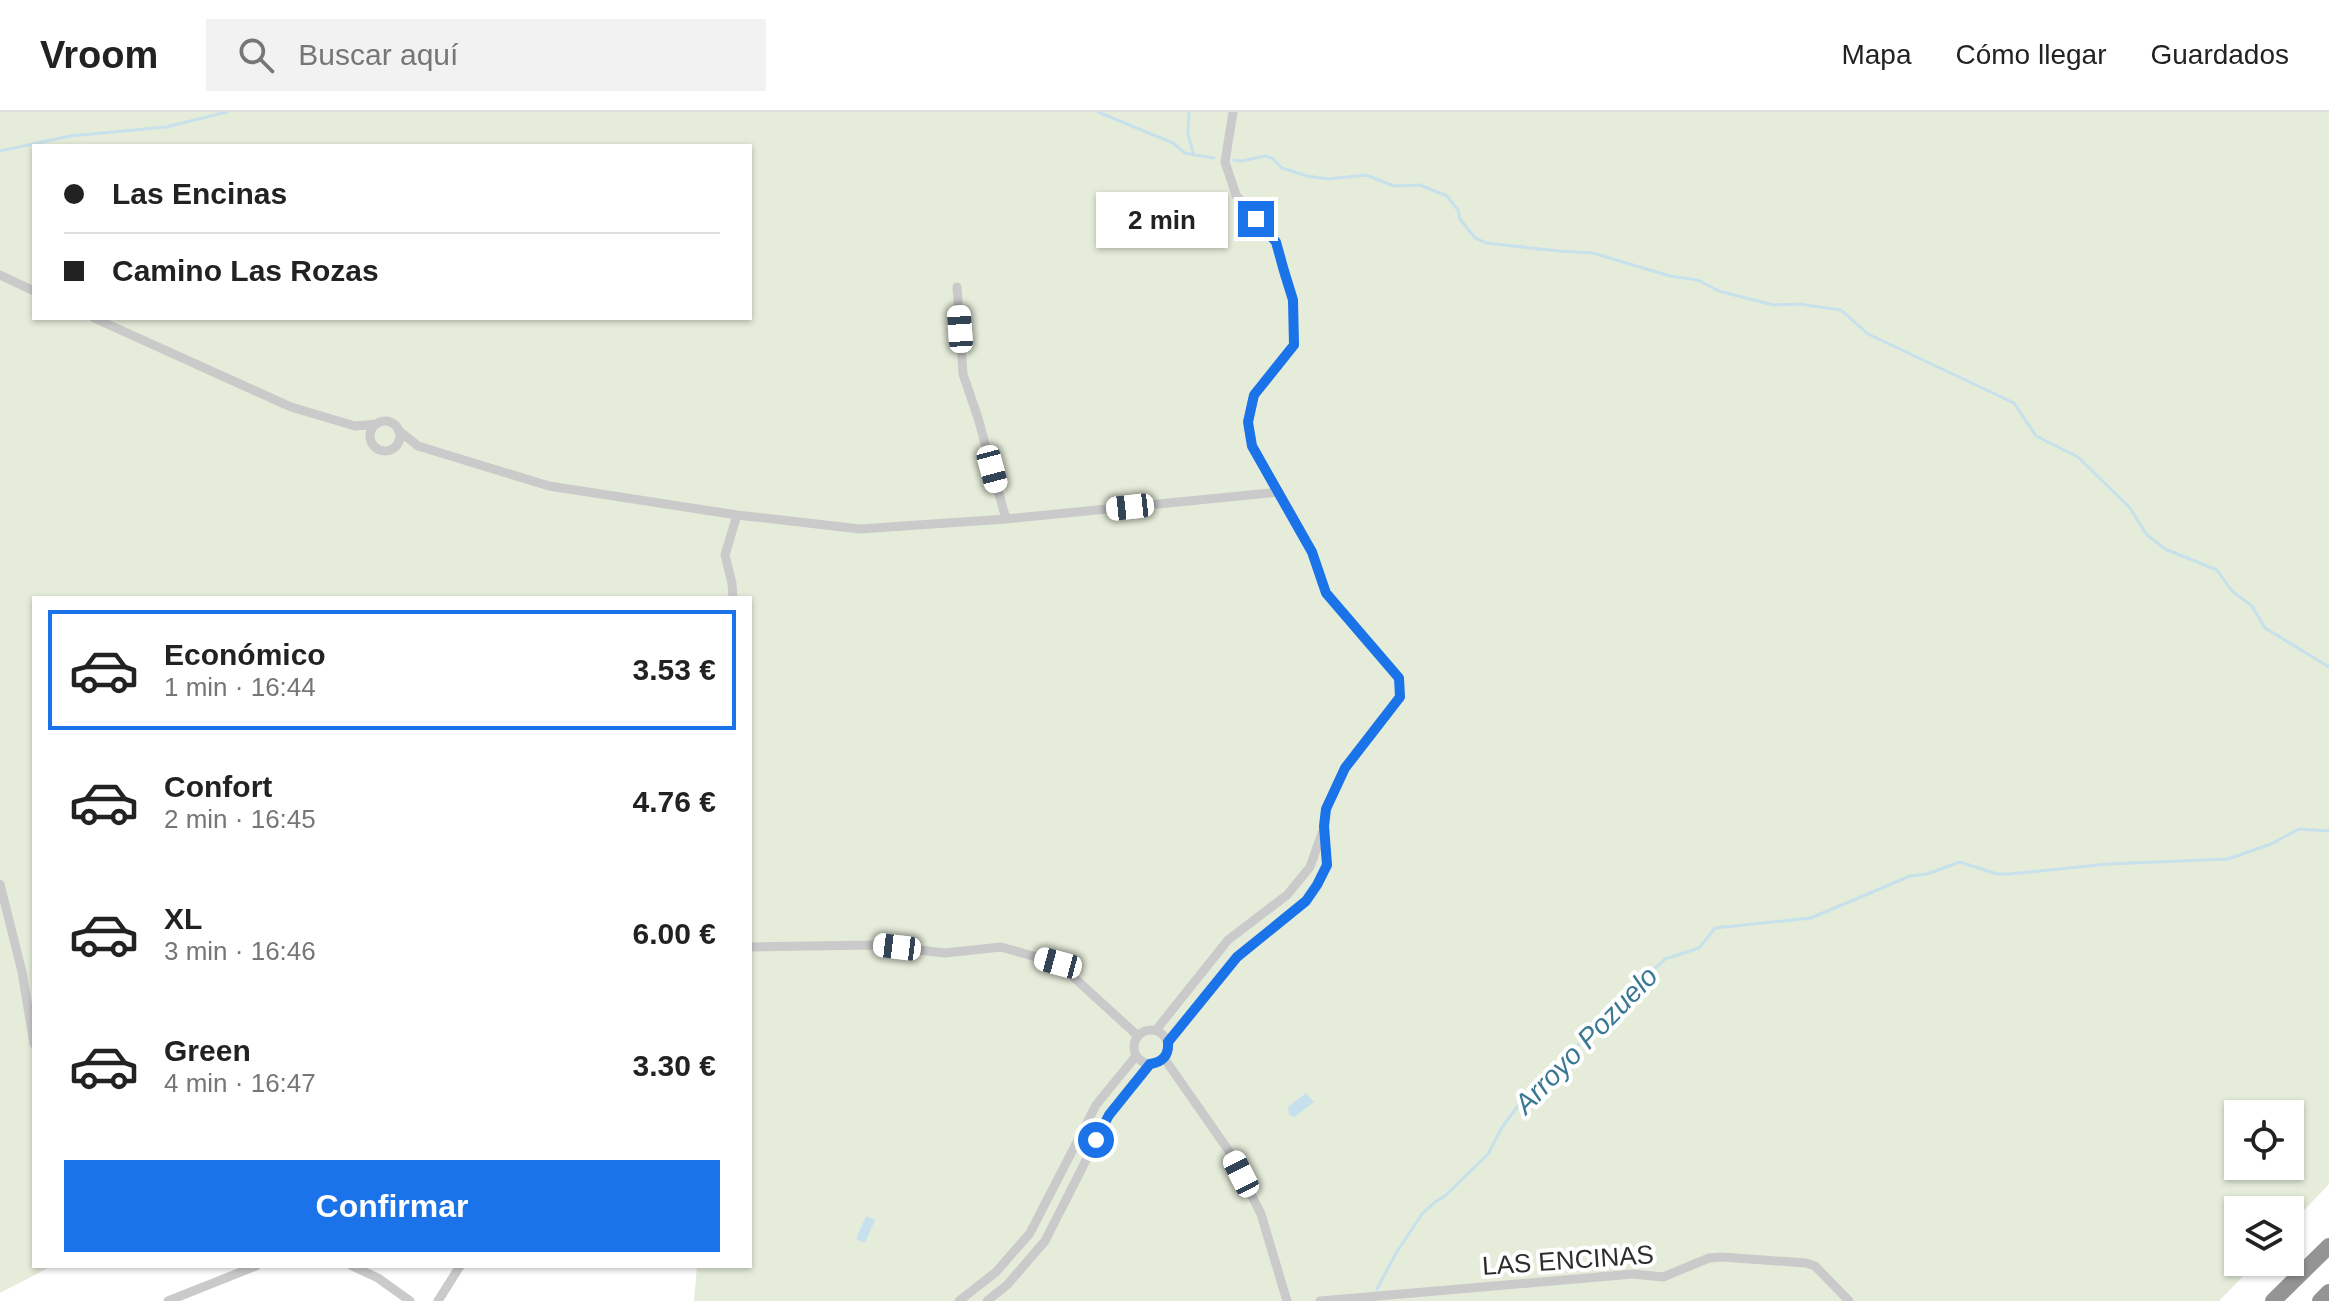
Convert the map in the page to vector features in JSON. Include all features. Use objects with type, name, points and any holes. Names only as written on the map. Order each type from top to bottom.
[{"type":"highway","points":[[2273,1301],[2329,1246]]},
{"type":"highway","points":[[2320,1301],[2329,1292]]},
{"type":"street","points":[[1168,1042],[1237,957],[1306,901],[1317,885],[1327,865],[1326,809],[1345,768],[1400,697],[1399,678],[1326,593],[1312,552],[1252,446],[1248,422],[1254,395],[1294,345],[1293,300],[1276,242],[1236,195],[1225,162],[1233,112]]},
{"type":"street","points":[[0,275],[32,290]]},
{"type":"street","points":[[957,287],[963,374],[1006,519]]},
{"type":"street","points":[[98,320],[291,407],[355,426],[386,422],[395,425],[418,446],[549,486],[737,515],[860,529],[1006,519],[1279,492]]},
{"type":"street","points":[[372,443],[370,436],[377,424]]},
{"type":"street","points":[[355,426],[380,450],[418,446]]},
{"type":"street","points":[[391,450],[398,441],[398,430]]},
{"type":"street","points":[[733,596],[725,555],[737,515]]},
{"type":"street","points":[[1156,1030],[1228,940],[1287,895],[1310,867],[1324,826]]},
{"type":"street","points":[[0,884],[22,972],[32,1032]]},
{"type":"street","points":[[752,947],[873,945],[945,953],[1001,947],[1058,963],[1138,1036]]},
{"type":"street","points":[[22,972],[32,970]]},
{"type":"street","points":[[1156,1030],[1168,1042],[1168,1050],[1164,1058],[1150,1064],[1141,1061],[1134,1049],[1138,1036],[1144,1031],[1156,1030]]},
{"type":"street","points":[[959,1301],[996,1272],[1030,1233],[1096,1105],[1136,1056]]},
{"type":"street","points":[[1164,1058],[1231,1154],[1261,1214],[1287,1301]]},
{"type":"street","points":[[987,1301],[1007,1285],[1045,1241],[1109,1115],[1150,1064]]},
{"type":"street","name":"LAS ENCINAS","points":[[1320,1301],[1633,1274],[1663,1277],[1709,1258],[1722,1257],[1815,1266],[1849,1301]]},
{"type":"street","points":[[168,1301],[251,1268]]},
{"type":"street","points":[[356,1268],[378,1278],[410,1301]]},
{"type":"street","points":[[438,1301],[459,1268]]},
{"type":"green space","points":[[0,112],[2329,112],[2329,1184],[2304,1210],[2304,1196],[2224,1196],[2224,1276],[2243,1276],[2219,1301],[694,1301],[697,1268],[752,1268],[752,596],[32,596],[32,1268],[48,1268],[0,1293]]},
{"type":"water","points":[[1306,1093],[1314,1102],[1295,1117],[1289,1115],[1288,1107]]},
{"type":"water","points":[[866,1216],[875,1220],[865,1243],[856,1239]]},
{"type":"waterway","points":[[33,144],[70,136],[166,127],[227,112]]},
{"type":"waterway","points":[[1098,112],[1173,143],[1185,153],[1214,158]]},
{"type":"waterway","points":[[1189,112],[1188,135],[1194,155]]},
{"type":"waterway","points":[[0,151],[32,144]]},
{"type":"waterway","points":[[1234,160],[1265,156],[1272,158],[1282,168],[1307,176],[1328,179],[1366,175],[1394,186],[1420,185],[1447,196],[1475,238],[1486,243],[1593,253],[1670,276],[1698,280],[1719,291],[1773,305],[1799,304],[1841,310],[1868,334],[2014,403],[2036,436],[2078,457],[2130,508],[2146,534],[2165,549],[2217,570],[2232,591],[2252,606],[2265,628],[2329,667]]},
{"type":"waterway","name":"Arroyo Pozuelo","points":[[1377,1289],[1422,1214],[1488,1154],[1517,1107],[1593,1027],[1665,959],[1699,948],[1715,928],[1811,918],[1910,876],[1927,874],[1960,862],[1997,874],[2009,874],[2108,864],[2228,859],[2271,844],[2299,829],[2329,831]]},
{"type":"route","points":[[1096,1140],[1109,1115],[1150,1064],[1164,1058],[1168,1042],[1237,957],[1306,901],[1317,885],[1327,865],[1326,809],[1345,768],[1400,697],[1399,678],[1326,593],[1312,552],[1252,446],[1248,422],[1254,395],[1294,345],[1293,300],[1276,242],[1256,219]]}]
